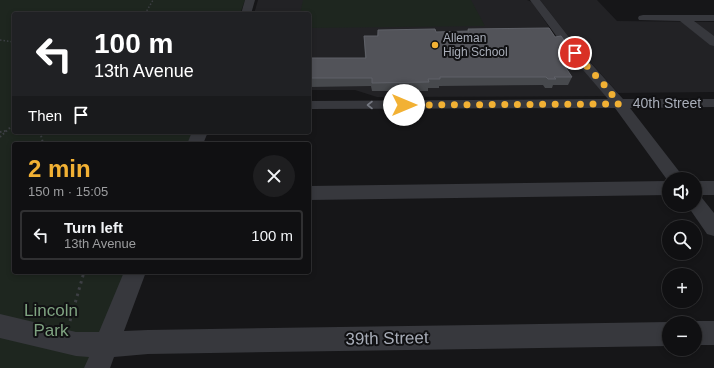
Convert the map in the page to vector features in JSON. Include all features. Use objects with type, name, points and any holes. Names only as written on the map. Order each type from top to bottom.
[{"type":"street","points":[[247,12],[250,0]]},
{"type":"street","points":[[535,0],[575,53],[608,89],[671,172]]},
{"type":"street","points":[[643,18],[714,18]]},
{"type":"street","points":[[683,18],[714,42]]},
{"type":"street","name":"40th Street","points":[[311,106],[714,103]]},
{"type":"street","points":[[311,193],[662,188]]},
{"type":"street","points":[[702,188],[714,188]]},
{"type":"street","points":[[702,212],[714,228]]},
{"type":"street","points":[[97,368],[135,274]]},
{"type":"street","name":"39th Street","points":[[0,326],[76,344],[106,345],[148,342],[662,334]]},
{"type":"street","points":[[702,333],[714,333]]},
{"type":"path","points":[[146,12],[153,0]]},
{"type":"path","points":[[0,40],[12,42]]},
{"type":"path","points":[[0,137],[12,126]]},
{"type":"path","points":[[0,132],[6,131]]},
{"type":"path","points":[[62,340],[71,318],[83,274]]},
{"type":"shaded area","name":"Alleman High School","points":[[258,0],[527,0],[532,2],[572,61],[579,65],[606,96],[377,97],[355,90],[311,90],[311,12],[255,12]]},
{"type":"shaded area","points":[[540,0],[597,0],[617,21],[714,22],[714,92],[618,93],[576,46]]},
{"type":"green space","name":"Lincoln Park","points":[[0,0],[245,0],[241,12],[12,12],[12,134],[192,134],[188,142],[12,142],[12,274],[126,274],[86,368],[0,368]]},
{"type":"green space","points":[[303,0],[471,0],[485,26],[311,28],[311,12],[300,12]]},
{"type":"building","points":[[549,28],[555,37],[561,36],[573,53],[559,53],[562,56],[558,56],[572,77],[554,77],[556,79],[548,79],[546,77],[440,77],[440,79],[428,79],[429,82],[372,83],[372,78],[311,78],[311,58],[366,58],[364,36],[378,36],[378,30],[435,29],[436,32],[469,31],[468,29]]},
{"type":"place","name":"Alleman High School","points":[[435,45]]},
{"type":"route","points":[[404,105],[619,104],[608,89],[575,53]]}]
